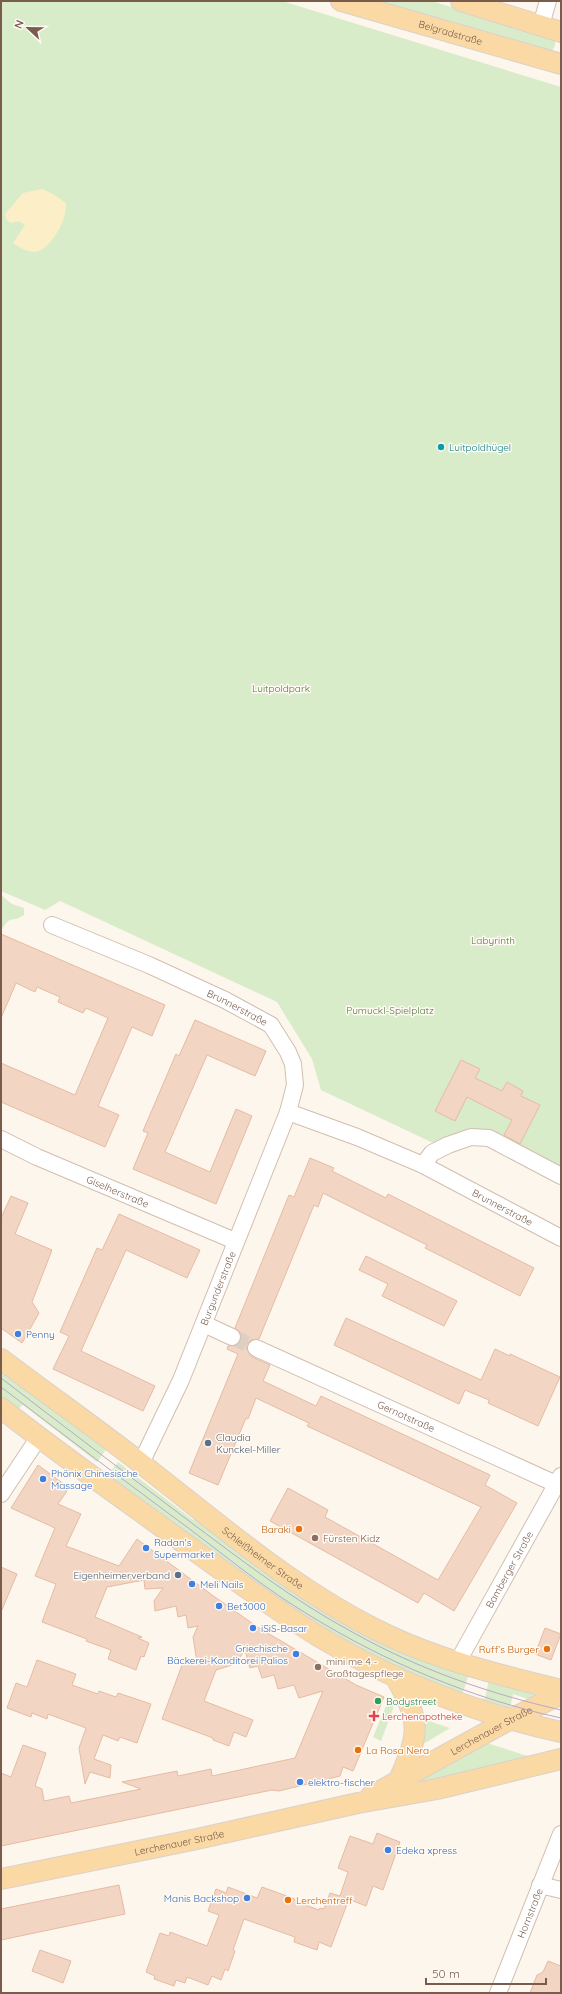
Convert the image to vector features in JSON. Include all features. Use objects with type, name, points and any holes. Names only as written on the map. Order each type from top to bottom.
[{"type":"main road","name":"Belgradstraße","points":[[341,1],[561,64]]},
{"type":"main road","points":[[461,1],[555,31]]},
{"type":"main road","name":"Schleißheimer Straße","points":[[1,1359],[141,1463],[261,1558],[307,1590],[384,1633],[457,1663],[561,1690]]},
{"type":"main road","points":[[1,1408],[38,1437],[287,1616],[319,1636],[395,1676],[460,1703],[510,1720],[561,1732]]},
{"type":"main road","points":[[395,1676],[408,1701],[415,1722],[414,1743],[399,1780]]},
{"type":"main road","name":"Lerchenauer Straße","points":[[358,1803],[510,1720],[561,1694]]},
{"type":"main road","name":"Lerchenauer Straße","points":[[1,1879],[197,1839],[358,1803],[437,1789],[561,1759]]},
{"type":"street","points":[[548,1],[555,31]]},
{"type":"street","name":"Brunnerstraße","points":[[52,925],[149,965],[225,1000],[271,1026],[288,1052],[293,1064],[295,1085],[288,1112],[357,1137],[423,1165],[561,1238]]},
{"type":"street","name":"Burgunderstraße","points":[[141,1463],[181,1380],[235,1241],[288,1112]]},
{"type":"street","points":[[423,1165],[432,1153],[448,1145],[470,1137],[489,1138],[561,1176]]},
{"type":"street","name":"Giselherstraße","points":[[1,1139],[37,1157],[235,1241]]},
{"type":"street","points":[[204,1324],[232,1337]]},
{"type":"street","name":"Gernotstraße","points":[[256,1348],[559,1480]]},
{"type":"street","points":[[1,1494],[38,1437]]},
{"type":"street","name":"Bamberger Straße","points":[[457,1663],[559,1480]]},
{"type":"street","name":"Hornstraße","points":[[498,1993],[561,1834]]},
{"type":"street","points":[[540,1884],[561,1890]]},
{"type":"green space","name":"Luitpoldpark","points":[[1,1],[282,1],[561,87],[561,1176],[489,1138],[448,1145],[431,1142],[321,1090],[312,1059],[277,1002],[60,901],[45,910],[1,891]]},
{"type":"green space","points":[[372,1],[431,1],[547,35],[555,41],[555,46],[551,52]]},
{"type":"green space","points":[[1,895],[12,904],[24,908],[24,915],[17,919],[11,919],[5,924],[1,931]]},
{"type":"green space","points":[[1,1368],[108,1447],[97,1462],[23,1405],[17,1410],[1,1397]]},
{"type":"green space","points":[[118,1462],[193,1520],[197,1515],[469,1674],[462,1695],[424,1680],[335,1636],[291,1609],[106,1477]]},
{"type":"green space","points":[[489,1679],[537,1694],[528,1699],[513,1694],[510,1708],[507,1709],[481,1701],[482,1698],[485,1699]]},
{"type":"green space","points":[[388,1701],[393,1705],[393,1709],[381,1741],[373,1737]]},
{"type":"green space","points":[[420,1718],[450,1728],[420,1746]]},
{"type":"green space","points":[[487,1743],[534,1758],[407,1787]]},
{"type":"sand","points":[[42,189],[53,194],[66,203],[66,209],[61,225],[52,240],[40,251],[28,251],[13,243],[25,225],[19,221],[11,223],[6,219],[5,214],[23,193]]},
{"type":"building","points":[[1,934],[165,1005],[152,1036],[132,1027],[98,1106],[119,1115],[105,1147],[1,1102],[1,1063],[75,1095],[108,1018],[86,1008],[83,1013],[58,1002],[60,997],[37,987],[35,992],[16,983],[1,1018]]},
{"type":"building","points":[[195,1020],[266,1051],[255,1076],[207,1055],[165,1152],[210,1172],[236,1109],[252,1116],[216,1204],[133,1169],[148,1133],[143,1131],[176,1054],[179,1056]]},
{"type":"building","points":[[461,1060],[480,1069],[475,1078],[502,1091],[507,1082],[523,1091],[521,1096],[540,1105],[520,1144],[504,1135],[512,1120],[467,1097],[455,1121],[435,1111]]},
{"type":"building","points":[[310,1158],[334,1168],[332,1171],[386,1198],[388,1194],[534,1268],[520,1296],[425,1248],[427,1245],[323,1193],[318,1207],[314,1205],[259,1339],[251,1340],[247,1344],[247,1349],[252,1357],[270,1365],[263,1381],[316,1406],[321,1396],[490,1475],[485,1485],[517,1503],[454,1611],[424,1593],[418,1603],[270,1521],[288,1488],[328,1510],[325,1517],[438,1580],[481,1507],[307,1426],[309,1423],[256,1398],[218,1485],[189,1473],[238,1354],[227,1349],[228,1346],[237,1345],[241,1341],[240,1332],[235,1328],[289,1195],[294,1197]]},
{"type":"building","points":[[11,1196],[28,1203],[15,1234],[52,1250],[32,1302],[39,1313],[22,1343],[1,1328],[1,1218]]},
{"type":"building","points":[[119,1214],[200,1250],[187,1278],[126,1250],[81,1351],[155,1386],[143,1411],[53,1369],[69,1336],[60,1332],[97,1248],[102,1250]]},
{"type":"building","points":[[366,1256],[457,1301],[444,1326],[382,1296],[388,1284],[359,1270]]},
{"type":"building","points":[[346,1318],[481,1380],[495,1349],[510,1356],[510,1354],[560,1377],[538,1426],[488,1403],[489,1400],[465,1390],[459,1404],[334,1345]]},
{"type":"building","points":[[38,1465],[69,1488],[58,1504],[81,1514],[66,1546],[119,1566],[137,1539],[259,1628],[356,1685],[384,1697],[353,1771],[343,1767],[340,1776],[279,1791],[272,1790],[1,1846],[1,1773],[11,1777],[23,1745],[46,1753],[35,1786],[42,1789],[44,1801],[69,1796],[71,1803],[141,1789],[122,1782],[177,1771],[178,1776],[211,1769],[212,1776],[295,1758],[323,1691],[299,1698],[294,1685],[278,1689],[274,1675],[262,1678],[258,1666],[250,1668],[245,1650],[235,1664],[216,1670],[204,1701],[253,1720],[246,1737],[234,1732],[229,1746],[213,1740],[213,1738],[162,1719],[185,1657],[197,1662],[193,1637],[198,1626],[188,1628],[186,1615],[178,1617],[176,1606],[155,1611],[154,1601],[163,1588],[145,1589],[144,1580],[107,1587],[95,1617],[142,1637],[138,1638],[149,1643],[144,1657],[141,1656],[136,1670],[108,1659],[111,1650],[42,1622],[56,1584],[35,1576],[55,1528],[11,1508]]},
{"type":"building","points":[[1,1567],[17,1574],[1,1612]]},
{"type":"building","points":[[545,1628],[561,1634],[551,1660],[535,1654]]},
{"type":"building","points":[[37,1660],[76,1674],[72,1685],[98,1694],[99,1691],[116,1697],[118,1693],[151,1704],[137,1743],[120,1737],[118,1741],[103,1735],[94,1759],[111,1765],[110,1778],[90,1772],[85,1784],[79,1748],[86,1728],[48,1714],[47,1719],[32,1713],[31,1717],[7,1708],[16,1683],[27,1687]]},
{"type":"building","points":[[377,1833],[400,1842],[383,1890],[373,1886],[366,1906],[349,1899],[331,1947],[319,1942],[317,1950],[294,1942],[295,1937],[244,1919],[233,1950],[235,1951],[228,1971],[225,1969],[221,1980],[212,1976],[208,1985],[187,1977],[185,1983],[176,1980],[174,1986],[154,1979],[155,1976],[146,1972],[160,1933],[169,1936],[170,1932],[207,1946],[219,1915],[208,1911],[216,1889],[226,1893],[228,1887],[257,1898],[262,1887],[295,1899],[295,1901],[319,1910],[320,1908],[324,1909],[330,1893],[340,1896],[348,1872],[338,1868],[350,1836],[373,1844]]},
{"type":"building","points":[[119,1885],[125,1914],[1,1940],[1,1909]]},
{"type":"building","points":[[40,1950],[71,1961],[63,1983],[32,1971]]},
{"type":"building","points":[[548,1961],[561,1966],[561,1993],[530,1993],[537,1975],[543,1972]]},
{"type":"tunnel","points":[[232,1337],[256,1348]]},
{"type":"tram line","points":[[1,1378],[247,1564],[332,1621],[378,1646],[429,1669],[481,1688],[534,1704],[561,1710]]},
{"type":"tram line","points":[[1,1387],[248,1574],[309,1615],[368,1648],[430,1677],[495,1700],[561,1718]]},
{"type":"place","name":"Luitpoldhügel","points":[[441,447]]},
{"type":"place","name":"Penny","points":[[18,1334]]},
{"type":"place","name":"Claudia Kunckel-Miller","points":[[208,1443]]},
{"type":"place","name":"Phönix Chinesische Massage","points":[[43,1479]]},
{"type":"place","name":"Baraki","points":[[299,1529]]},
{"type":"place","name":"Fürsten Kidz","points":[[315,1538]]},
{"type":"place","name":"Radan's Supermarket","points":[[146,1548]]},
{"type":"place","name":"Eigenheimerverband","points":[[178,1575]]},
{"type":"place","name":"Meli Nails","points":[[192,1584]]},
{"type":"place","name":"Bet3000","points":[[219,1606]]},
{"type":"place","name":"iSiS-Basar","points":[[253,1628]]},
{"type":"place","name":"Ruff’s Burger","points":[[547,1649]]},
{"type":"place","name":"Griechische Bäckerei-Konditorei Palios","points":[[296,1654]]},
{"type":"place","name":"mini me 4 - Großtagespflege","points":[[318,1667]]},
{"type":"place","name":"Bodystreet","points":[[378,1701]]},
{"type":"place","name":"Lerchenapotheke","points":[[374,1716]]},
{"type":"place","name":"La Rosa Nera","points":[[358,1750]]},
{"type":"place","name":"elektro-fischer","points":[[300,1782]]},
{"type":"place","name":"Edeka xpress","points":[[388,1850]]},
{"type":"place","name":"Manis Backshop","points":[[247,1898]]},
{"type":"place","name":"Lerchentreff","points":[[288,1900]]},
{"type":"park label","name":"Labyrinth","points":[[493,940]]},
{"type":"park label","name":"Pumuckl-Spielplatz","points":[[390,1010]]}]
